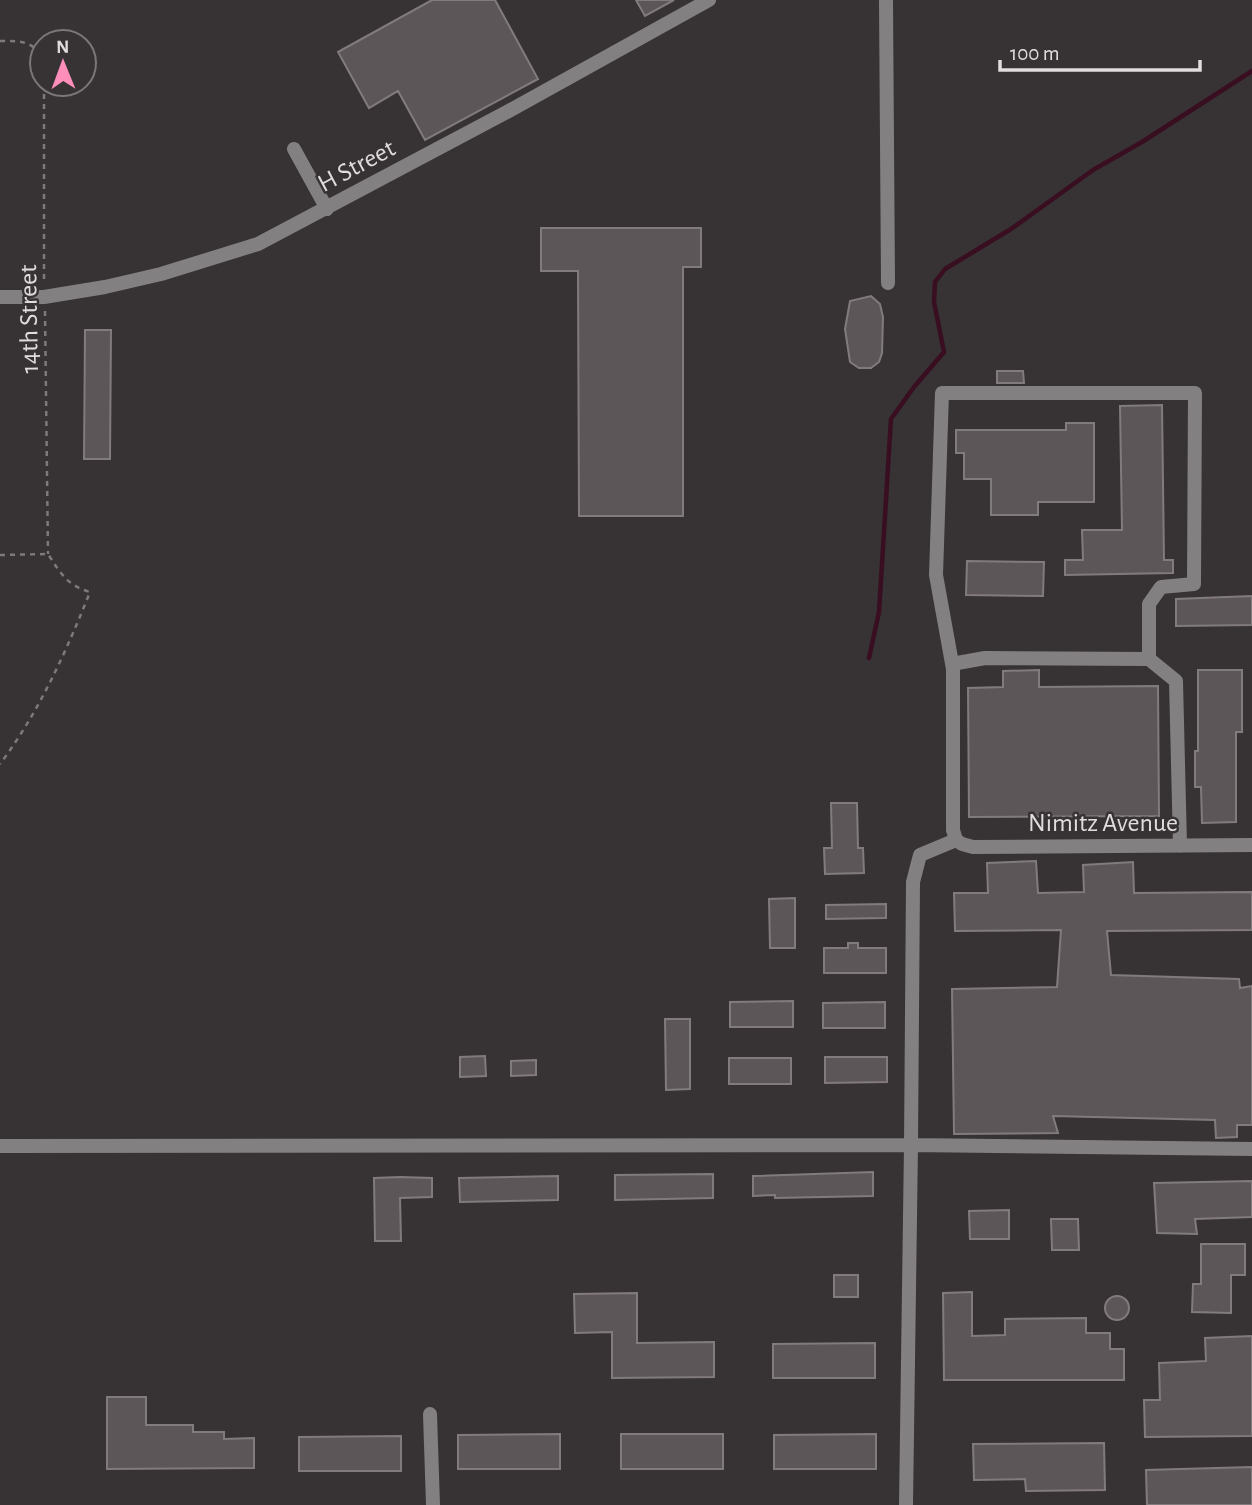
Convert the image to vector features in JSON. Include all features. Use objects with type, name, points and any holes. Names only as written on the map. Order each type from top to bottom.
[{"type":"street","name":"H Street","points":[[0,297],[44,297],[105,288],[161,275],[273,238],[709,0]]},
{"type":"street","points":[[886,0],[888,283]]},
{"type":"street","points":[[294,149],[327,209]]},
{"type":"street","points":[[906,1505],[913,882],[920,855],[956,840],[953,830],[952,664],[936,575],[942,393],[1195,393],[1194,584],[1161,587],[1149,604],[1149,659]]},
{"type":"street","points":[[952,664],[985,658],[1149,659],[1176,681],[1180,846]]},
{"type":"street","name":"Nimitz Avenue","points":[[956,840],[973,847],[1252,845]]},
{"type":"street","points":[[0,1146],[911,1145],[1252,1149]]},
{"type":"street","points":[[430,1414],[433,1505]]},
{"type":"path","points":[[0,41],[28,44]]},
{"type":"path","name":"14th Street","points":[[44,98],[48,554]]},
{"type":"path","points":[[0,555],[48,554],[62,577],[78,589],[90,592],[70,641],[23,734],[0,764]]},
{"type":"building","points":[[432,0],[495,0],[538,79],[425,140],[398,91],[369,108],[338,52]]},
{"type":"building","points":[[636,0],[674,0],[645,16]]},
{"type":"building","points":[[541,228],[701,228],[701,267],[683,267],[683,516],[579,516],[578,271],[541,271]]},
{"type":"building","points":[[871,296],[880,304],[883,317],[882,353],[879,362],[871,368],[859,368],[850,362],[845,329],[850,301]]},
{"type":"building","points":[[85,330],[111,330],[110,459],[84,459]]},
{"type":"building","points":[[997,371],[1023,371],[1024,383],[997,383]]},
{"type":"building","points":[[1162,405],[1164,560],[1173,560],[1173,573],[1065,575],[1065,560],[1083,560],[1082,530],[1122,530],[1120,406]]},
{"type":"building","points":[[1066,423],[1094,423],[1094,502],[1038,502],[1038,515],[991,515],[991,479],[964,479],[964,453],[956,453],[956,430],[1066,430]]},
{"type":"building","points":[[967,561],[1044,562],[1043,596],[966,595]]},
{"type":"building","points":[[1252,596],[1252,625],[1176,626],[1176,599]]},
{"type":"building","points":[[1039,670],[1039,687],[1158,686],[1159,816],[969,817],[968,688],[1003,687],[1003,671]]},
{"type":"building","points":[[1198,670],[1242,670],[1242,732],[1236,732],[1236,822],[1202,823],[1201,787],[1195,787]]},
{"type":"building","points":[[831,803],[857,803],[858,848],[863,848],[864,873],[825,874],[824,848],[832,848]]},
{"type":"building","points":[[1036,861],[1038,893],[1084,892],[1083,865],[1133,862],[1134,893],[1252,892],[1252,930],[1107,931],[1111,975],[1239,979],[1240,988],[1252,986],[1252,1125],[1237,1125],[1237,1137],[1216,1138],[1215,1120],[1053,1116],[1058,1133],[954,1134],[952,989],[1057,987],[1061,930],[955,931],[954,893],[988,893],[987,863]]},
{"type":"building","points":[[795,898],[795,948],[770,948],[769,899]]},
{"type":"building","points":[[886,904],[886,918],[826,919],[826,905]]},
{"type":"building","points":[[848,943],[858,943],[858,948],[886,948],[886,973],[824,973],[824,948],[848,948]]},
{"type":"building","points":[[793,1001],[793,1027],[730,1027],[730,1002]]},
{"type":"building","points":[[885,1002],[885,1028],[823,1028],[823,1003]]},
{"type":"building","points":[[665,1019],[690,1019],[690,1089],[666,1090]]},
{"type":"building","points":[[485,1056],[486,1076],[460,1077],[460,1057]]},
{"type":"building","points":[[825,1057],[887,1057],[887,1082],[825,1083]]},
{"type":"building","points":[[729,1058],[791,1058],[791,1084],[729,1084]]},
{"type":"building","points":[[536,1060],[536,1075],[511,1076],[511,1061]]},
{"type":"building","points":[[873,1172],[873,1196],[753,1196],[753,1176]]},
{"type":"building","points":[[713,1174],[713,1198],[615,1200],[615,1175]]},
{"type":"building","points":[[558,1176],[558,1200],[460,1202],[459,1178]]},
{"type":"building","points":[[374,1178],[432,1178],[432,1197],[400,1198],[401,1241],[375,1241]]},
{"type":"building","points":[[1252,1181],[1252,1217],[1195,1219],[1197,1234],[1157,1233],[1154,1183]]},
{"type":"building","points":[[1009,1210],[1009,1239],[970,1239],[969,1211]]},
{"type":"building","points":[[1051,1219],[1078,1219],[1079,1250],[1052,1250]]},
{"type":"building","points":[[1201,1244],[1245,1244],[1245,1275],[1231,1275],[1231,1313],[1192,1312],[1193,1284],[1201,1284]]},
{"type":"building","points":[[834,1275],[858,1275],[858,1297],[834,1297]]},
{"type":"building","points":[[972,1292],[972,1336],[1005,1335],[1005,1319],[1086,1318],[1086,1333],[1110,1333],[1110,1349],[1124,1349],[1124,1380],[944,1380],[943,1293]]},
{"type":"building","points":[[637,1293],[637,1343],[714,1342],[714,1377],[612,1378],[612,1332],[575,1333],[574,1294]]},
{"type":"building","points":[[1117,1296],[1128,1303],[1129,1308],[1122,1319],[1117,1320],[1106,1313],[1105,1308],[1112,1297]]},
{"type":"building","points":[[1252,1336],[1252,1436],[1145,1437],[1144,1400],[1160,1400],[1159,1363],[1206,1361],[1205,1338]]},
{"type":"building","points":[[875,1343],[875,1378],[773,1378],[773,1344]]},
{"type":"building","points":[[107,1397],[146,1397],[146,1425],[193,1425],[193,1432],[224,1432],[224,1439],[254,1438],[254,1468],[107,1469]]},
{"type":"building","points":[[560,1434],[560,1469],[458,1469],[458,1435]]},
{"type":"building","points":[[621,1434],[723,1434],[723,1469],[621,1469]]},
{"type":"building","points":[[876,1434],[876,1469],[774,1469],[774,1435]]},
{"type":"building","points":[[401,1436],[401,1471],[299,1471],[299,1437]]},
{"type":"building","points":[[1104,1443],[1105,1490],[1026,1491],[1025,1479],[974,1480],[973,1444]]},
{"type":"building","points":[[1252,1467],[1252,1505],[1147,1505],[1146,1470]]},
{"type":"waterway","points":[[869,658],[879,612],[891,419],[944,352],[934,302],[935,282],[945,269],[1011,229],[1093,170],[1142,142],[1252,71]]}]
